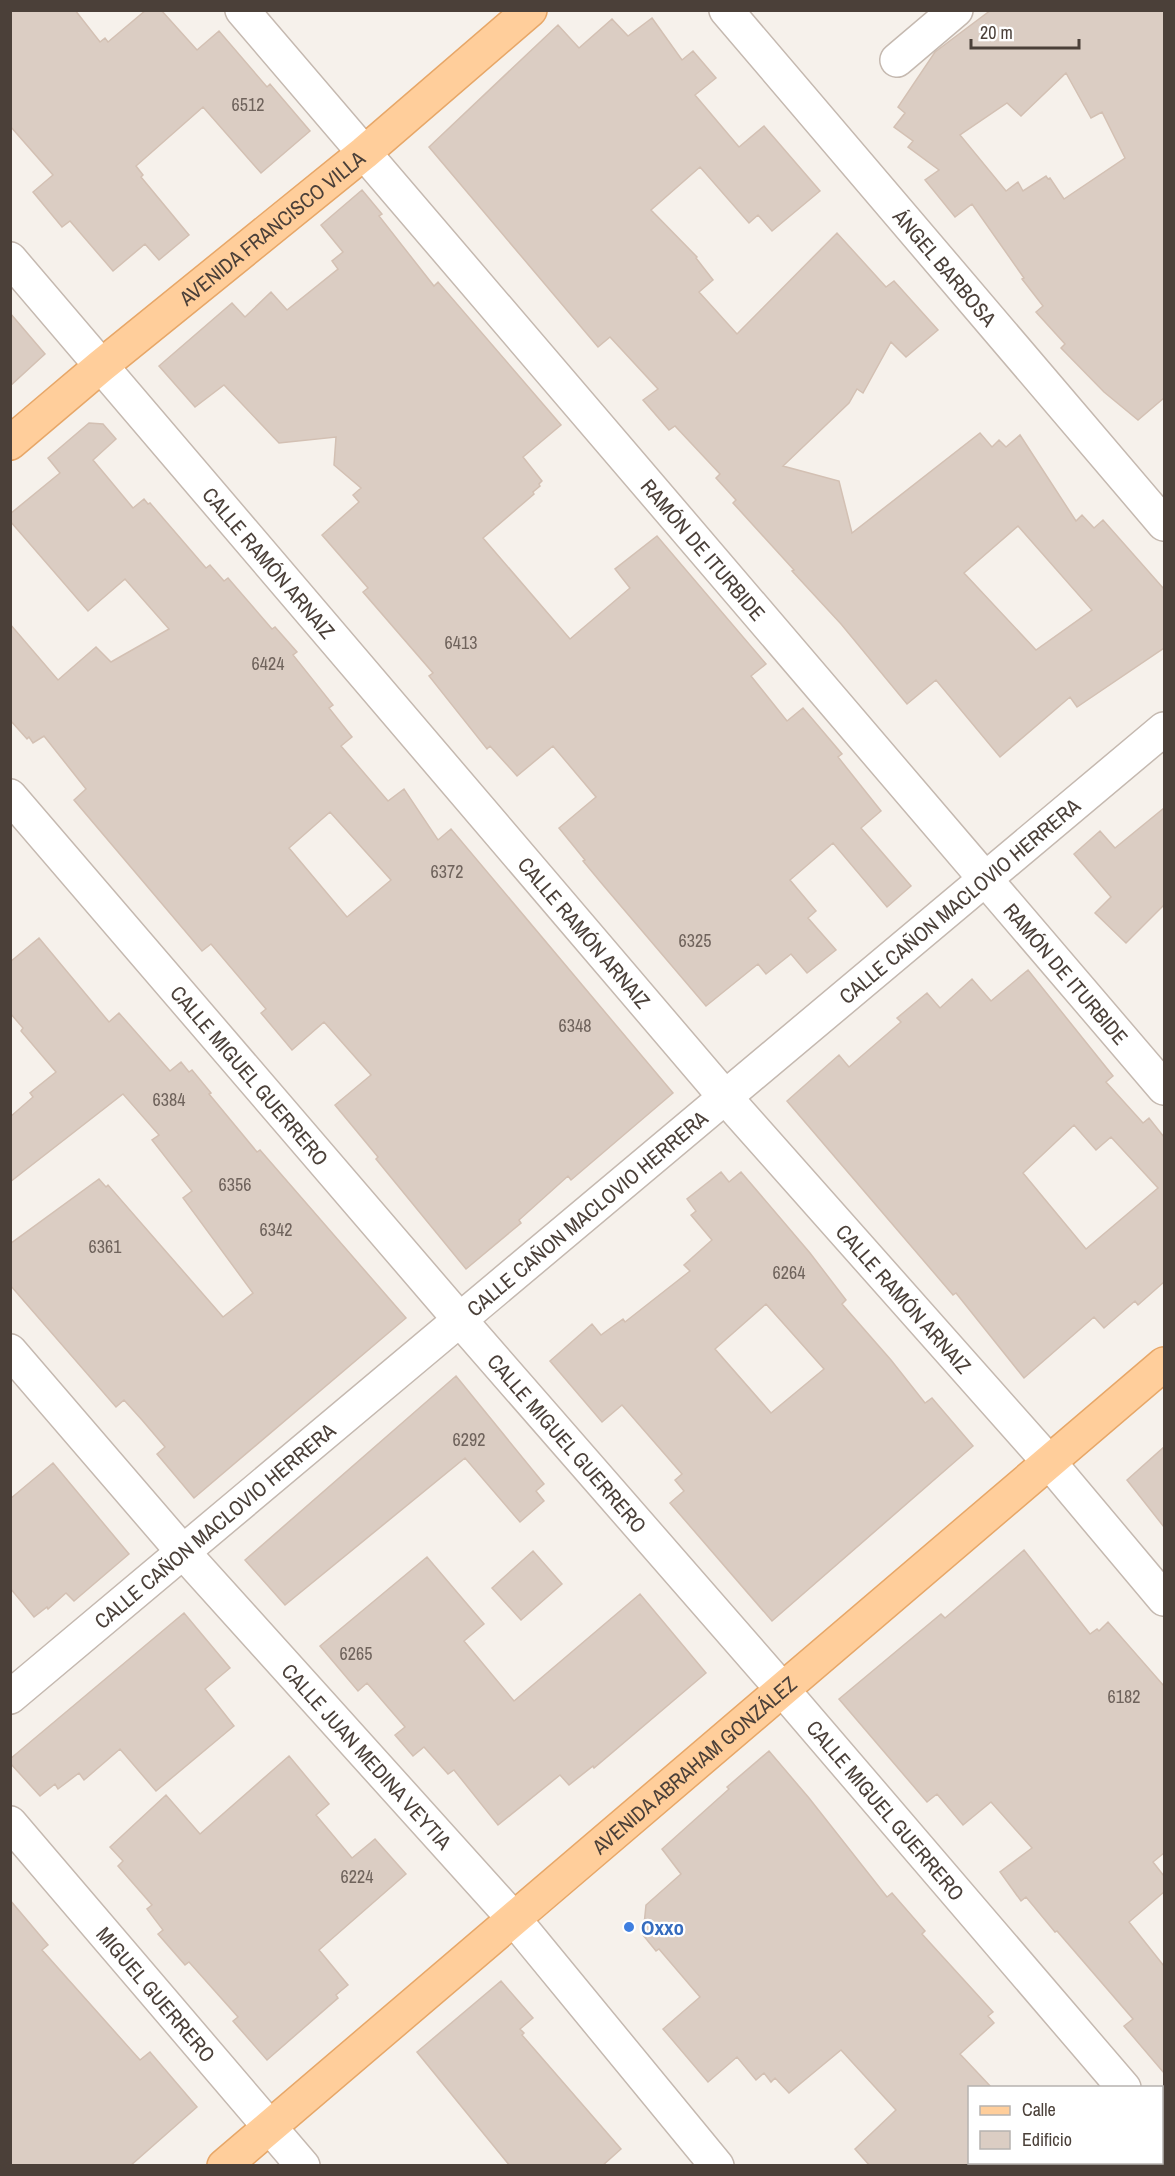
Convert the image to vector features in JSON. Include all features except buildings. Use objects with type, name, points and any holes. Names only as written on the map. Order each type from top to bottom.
[{"type":"main road","name":"AVENIDA FRANCISCO VILLA","points":[[10,443],[101,366],[364,153],[530,10]]},
{"type":"main road","name":"AVENIDA ABRAHAM GONZÁLEZ","points":[[224,2166],[1164,1364]]},
{"type":"street","name":"RAMÓN DE ITURBIDE","points":[[242,10],[1164,1088]]},
{"type":"street","name":"ÁNGEL BARBOSA","points":[[726,10],[1164,524]]},
{"type":"street","points":[[897,60],[956,10]]},
{"type":"street","name":"CALLE RAMÓN ARNAIZ","points":[[10,260],[725,1098],[1049,1462],[1164,1599]]},
{"type":"street","name":"CALLE CAÑON MACLOVIO HERRERA","points":[[10,1697],[1164,729]]},
{"type":"street","name":"CALLE MIGUEL GUERRERO","points":[[10,796],[1122,2086]]},
{"type":"street","name":"CALLE JUAN MEDINA VEYTIA","points":[[10,1352],[183,1552],[514,1919],[717,2166]]},
{"type":"street","name":"MIGUEL GUERRERO","points":[[10,1823],[303,2166]]},
{"type":"place","name":"Oxxo","points":[[629,1927]]}]
